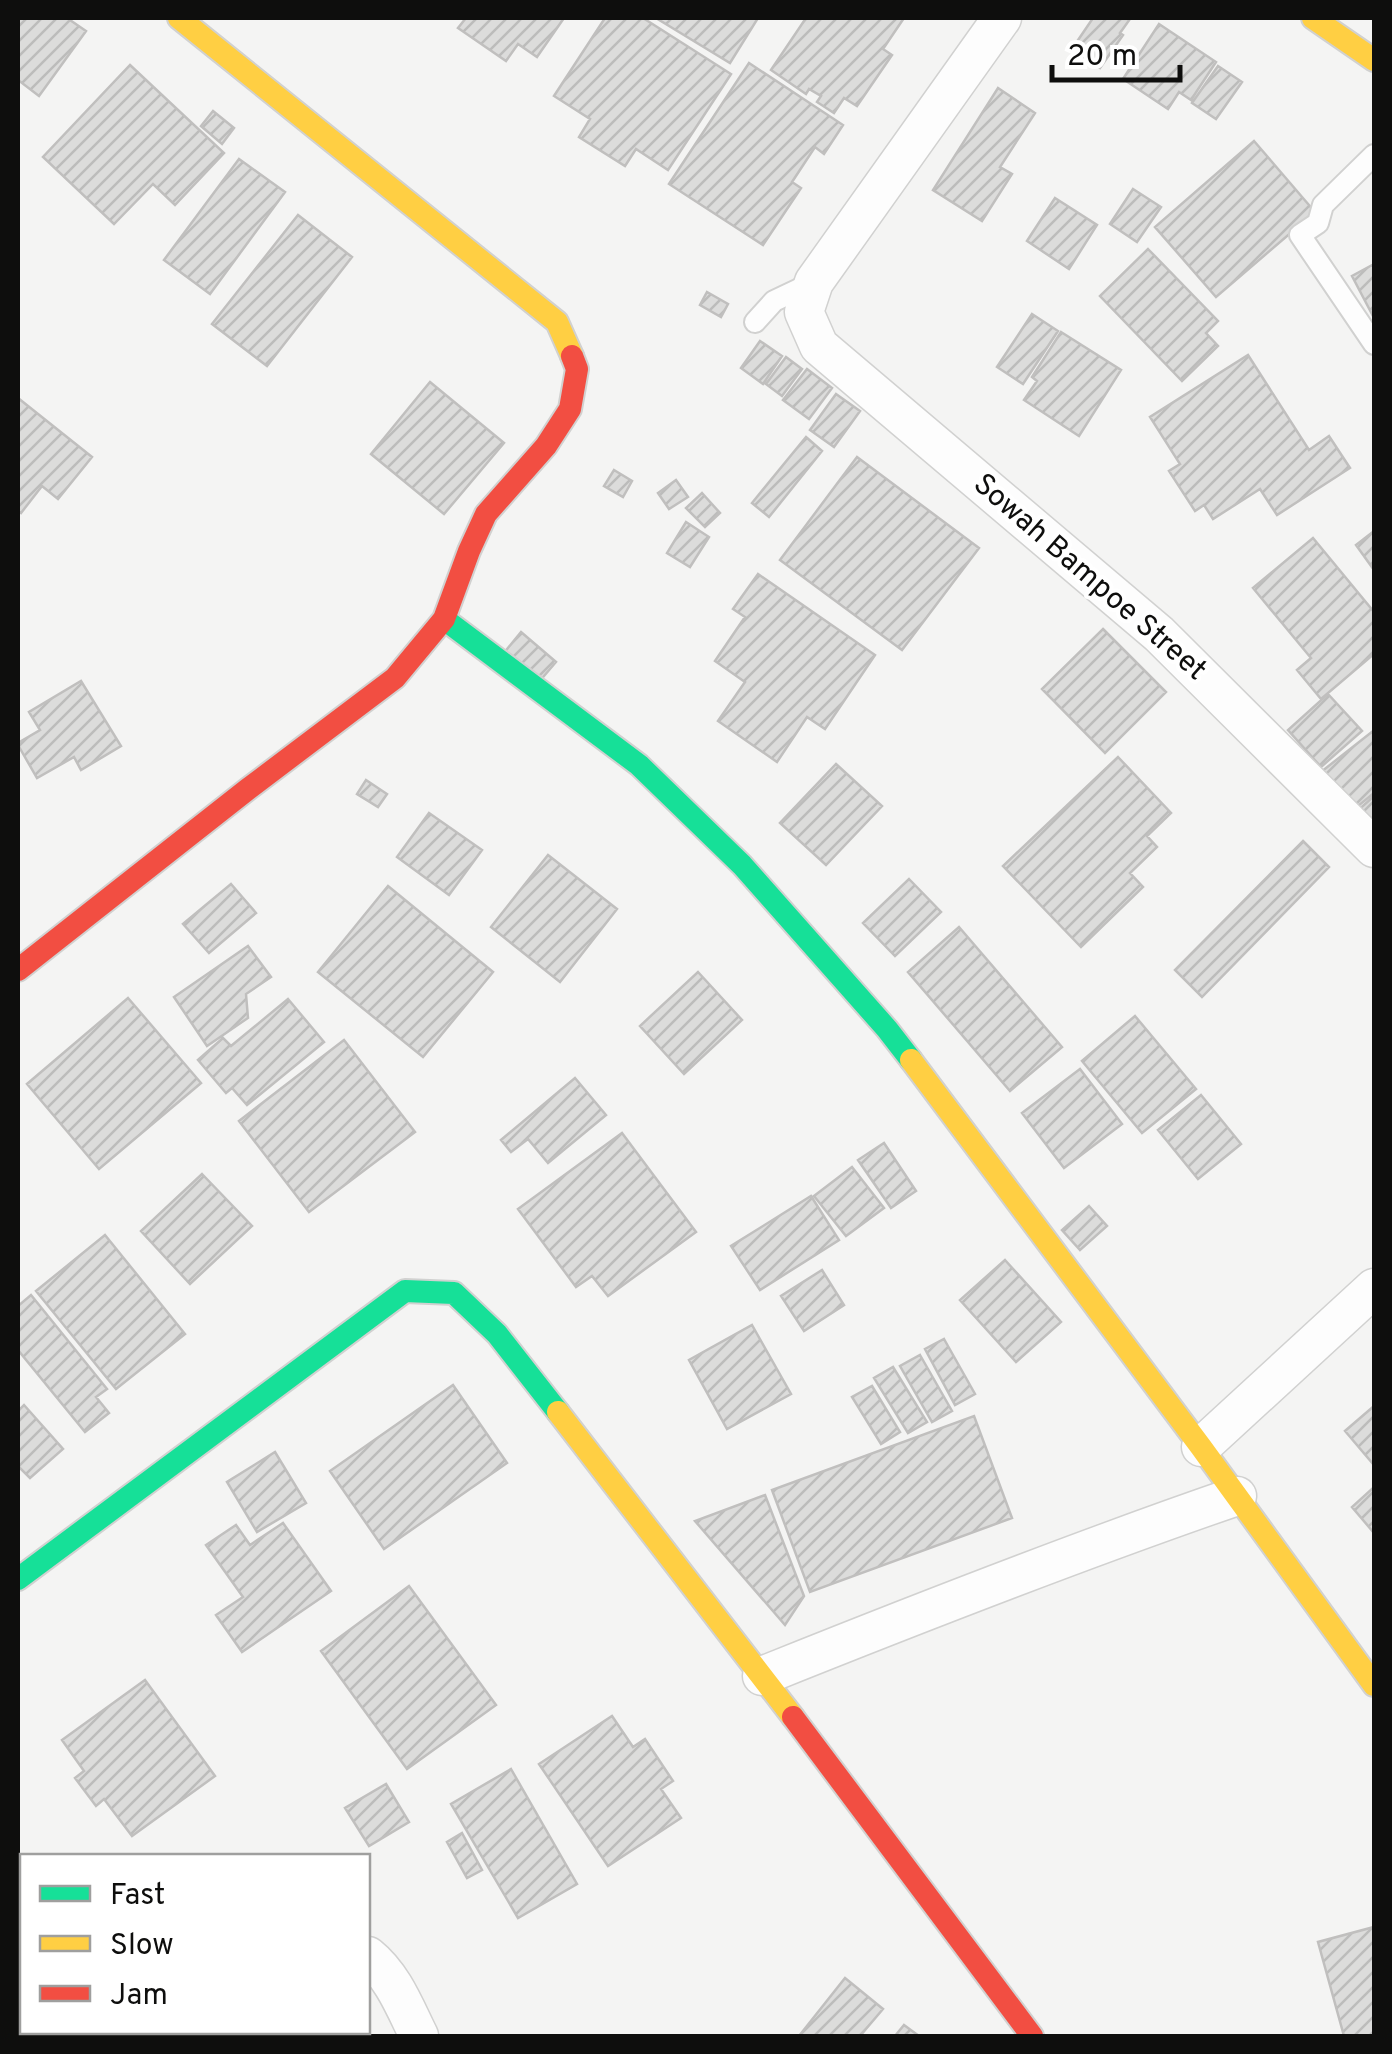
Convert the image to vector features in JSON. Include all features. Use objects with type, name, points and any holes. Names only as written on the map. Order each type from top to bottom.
[{"type":"street","points":[[18,970],[395,678],[444,619],[486,514],[546,446],[570,409],[578,369],[557,322],[179,18]]},
{"type":"street","points":[[809,297],[1002,18]]},
{"type":"street","points":[[1313,18],[1374,60]]},
{"type":"street","name":"Sowah Bampoe Street","points":[[809,297],[819,346],[1159,634],[1374,848]]},
{"type":"street","points":[[444,619],[639,765],[742,866],[887,1029],[1202,1447],[1374,1686]]},
{"type":"street","points":[[1202,1447],[1374,1288]]},
{"type":"street","points":[[18,1579],[405,1292],[454,1293],[497,1334],[762,1676],[1032,2036]]},
{"type":"street","points":[[762,1676],[962,1595],[1237,1496]]},
{"type":"street","points":[[370,1958],[396,1988],[420,2036]]},
{"type":"lane","points":[[1374,156],[1322,205],[1318,222],[1300,235],[1374,344]]},
{"type":"lane","points":[[755,322],[774,301],[809,297]]},
{"type":"building","points":[[18,18],[67,18],[86,31],[39,96],[18,80]]},
{"type":"building","points":[[466,18],[564,18],[537,57],[518,44],[506,61],[458,28]]},
{"type":"building","points":[[605,18],[643,18],[731,74],[668,170],[636,149],[625,166],[579,137],[590,119],[554,96]]},
{"type":"building","points":[[656,18],[758,18],[730,63]]},
{"type":"building","points":[[806,18],[904,18],[883,49],[892,55],[857,106],[844,98],[834,113],[817,102],[821,96],[809,89],[806,94],[771,70]]},
{"type":"building","points":[[1093,18],[1130,19],[1100,68],[1072,49]]},
{"type":"building","points":[[1159,24],[1216,62],[1191,100],[1179,92],[1168,109],[1123,79]]},
{"type":"building","points":[[749,63],[843,125],[824,154],[815,147],[792,182],[801,188],[763,245],[669,184]]},
{"type":"building","points":[[130,65],[224,153],[175,205],[153,184],[114,224],[43,157]]},
{"type":"building","points":[[1218,66],[1242,82],[1216,119],[1192,103]]},
{"type":"building","points":[[998,88],[1035,113],[1000,167],[1012,174],[982,221],[933,190]]},
{"type":"building","points":[[213,111],[234,128],[222,144],[201,126]]},
{"type":"building","points":[[1254,141],[1315,212],[1216,297],[1155,227]]},
{"type":"building","points":[[239,159],[285,192],[210,294],[164,260]]},
{"type":"building","points":[[1133,189],[1161,207],[1137,242],[1110,224]]},
{"type":"building","points":[[1055,198],[1097,225],[1069,269],[1027,241]]},
{"type":"building","points":[[298,215],[352,257],[267,366],[212,324]]},
{"type":"building","points":[[1148,249],[1218,321],[1206,333],[1218,346],[1182,381],[1100,296]]},
{"type":"building","points":[[1374,264],[1374,318],[1352,276]]},
{"type":"building","points":[[707,292],[728,304],[721,317],[700,305]]},
{"type":"building","points":[[1032,314],[1058,331],[1023,384],[997,367]]},
{"type":"building","points":[[1061,332],[1121,370],[1079,436],[1024,400],[1037,381],[1032,377]]},
{"type":"building","points":[[760,341],[782,356],[763,384],[741,368]]},
{"type":"building","points":[[1248,355],[1309,450],[1329,436],[1350,468],[1277,515],[1260,489],[1213,519],[1204,505],[1195,511],[1169,471],[1180,464],[1150,417]]},
{"type":"building","points":[[786,357],[802,369],[782,396],[766,384]]},
{"type":"building","points":[[807,369],[832,388],[809,419],[783,400]]},
{"type":"building","points":[[430,382],[504,443],[444,514],[371,454]]},
{"type":"building","points":[[836,394],[860,411],[834,447],[810,430]]},
{"type":"building","points":[[18,398],[92,457],[58,499],[42,486],[21,513],[18,511]]},
{"type":"building","points":[[806,437],[822,451],[769,517],[752,503]]},
{"type":"building","points":[[857,457],[979,548],[902,650],[780,560]]},
{"type":"building","points":[[614,470],[632,481],[623,497],[604,486]]},
{"type":"building","points":[[676,480],[688,497],[669,509],[658,493]]},
{"type":"building","points":[[702,493],[720,513],[705,527],[686,508]]},
{"type":"building","points":[[686,522],[709,537],[690,567],[667,553]]},
{"type":"building","points":[[1374,531],[1374,570],[1356,545]]},
{"type":"building","points":[[1313,538],[1374,612],[1374,654],[1321,699],[1297,670],[1311,658],[1253,588]]},
{"type":"building","points":[[758,574],[875,655],[825,729],[807,717],[777,762],[718,721],[745,682],[715,661],[745,617],[733,609]]},
{"type":"building","points":[[1103,629],[1166,692],[1105,753],[1042,689]]},
{"type":"building","points":[[521,632],[556,662],[538,683],[503,654]]},
{"type":"building","points":[[81,681],[121,746],[81,770],[74,757],[37,778],[18,745],[40,730],[29,712]]},
{"type":"building","points":[[1328,694],[1362,731],[1321,767],[1288,730]]},
{"type":"building","points":[[1373,731],[1374,793],[1352,811],[1321,772]]},
{"type":"building","points":[[1118,757],[1171,813],[1147,836],[1157,847],[1130,873],[1143,887],[1081,947],[1003,866]]},
{"type":"building","points":[[836,764],[882,806],[826,865],[780,823]]},
{"type":"building","points":[[366,780],[387,794],[378,807],[357,794]]},
{"type":"building","points":[[1374,796],[1374,836],[1355,813]]},
{"type":"building","points":[[429,813],[482,850],[449,895],[397,857]]},
{"type":"building","points":[[1303,841],[1329,867],[1202,997],[1175,970]]},
{"type":"building","points":[[548,855],[617,909],[560,982],[491,927]]},
{"type":"building","points":[[909,879],[941,912],[895,956],[863,923]]},
{"type":"building","points":[[231,884],[256,913],[209,953],[183,924]]},
{"type":"building","points":[[388,886],[493,972],[423,1057],[318,972]]},
{"type":"building","points":[[959,927],[1062,1047],[1010,1091],[908,972]]},
{"type":"building","points":[[248,946],[271,977],[246,994],[248,1018],[207,1046],[174,997]]},
{"type":"building","points":[[698,972],[742,1020],[684,1074],[640,1026]]},
{"type":"building","points":[[128,998],[201,1083],[99,1169],[27,1084]]},
{"type":"building","points":[[288,999],[324,1042],[247,1105],[232,1088],[226,1093],[198,1060],[223,1038],[231,1046]]},
{"type":"building","points":[[1135,1016],[1196,1089],[1142,1133],[1082,1061]]},
{"type":"building","points":[[344,1040],[415,1132],[309,1212],[239,1121]]},
{"type":"building","points":[[1080,1069],[1122,1124],[1064,1168],[1022,1113]]},
{"type":"building","points":[[575,1078],[606,1115],[548,1163],[528,1139],[511,1152],[501,1140]]},
{"type":"building","points":[[1201,1095],[1241,1144],[1198,1179],[1158,1130]]},
{"type":"building","points":[[622,1133],[696,1232],[608,1296],[592,1276],[576,1287],[518,1209]]},
{"type":"building","points":[[884,1143],[916,1191],[891,1208],[858,1160]]},
{"type":"building","points":[[852,1167],[884,1208],[846,1236],[814,1196]]},
{"type":"building","points":[[202,1174],[252,1226],[190,1284],[141,1231]]},
{"type":"building","points":[[811,1196],[839,1240],[760,1290],[731,1246]]},
{"type":"building","points":[[1089,1206],[1107,1226],[1080,1250],[1062,1230]]},
{"type":"building","points":[[105,1235],[185,1334],[116,1389],[36,1291]]},
{"type":"building","points":[[1005,1260],[1061,1322],[1016,1362],[960,1300]]},
{"type":"building","points":[[822,1270],[844,1305],[804,1331],[781,1296]]},
{"type":"building","points":[[31,1295],[107,1389],[96,1397],[109,1413],[85,1432],[18,1350],[18,1306]]},
{"type":"building","points":[[752,1325],[791,1394],[727,1429],[689,1360]]},
{"type":"building","points":[[944,1339],[975,1394],[955,1405],[925,1349]]},
{"type":"building","points":[[920,1355],[952,1411],[932,1422],[900,1366]]},
{"type":"building","points":[[893,1367],[927,1422],[908,1433],[874,1378]]},
{"type":"building","points":[[453,1385],[507,1463],[384,1549],[330,1471]]},
{"type":"building","points":[[872,1386],[900,1432],[881,1444],[852,1397]]},
{"type":"building","points":[[24,1405],[63,1449],[30,1478],[18,1470],[18,1411]]},
{"type":"building","points":[[1374,1406],[1374,1465],[1345,1431]]},
{"type":"building","points":[[974,1416],[1012,1518],[810,1592],[772,1490]]},
{"type":"building","points":[[275,1452],[306,1503],[257,1532],[227,1482]]},
{"type":"building","points":[[1374,1487],[1374,1533],[1352,1507]]},
{"type":"building","points":[[765,1495],[804,1596],[785,1625],[695,1521]]},
{"type":"building","points":[[283,1523],[331,1591],[242,1652],[216,1615],[243,1597],[206,1545],[236,1525],[250,1545]]},
{"type":"building","points":[[409,1586],[496,1705],[407,1769],[321,1651]]},
{"type":"building","points":[[145,1680],[215,1776],[132,1836],[104,1799],[96,1806],[75,1778],[84,1771],[62,1740]]},
{"type":"building","points":[[612,1716],[633,1747],[645,1739],[673,1781],[661,1789],[681,1818],[608,1866],[539,1764]]},
{"type":"building","points":[[511,1769],[577,1884],[518,1918],[451,1804]]},
{"type":"building","points":[[386,1784],[409,1822],[369,1846],[345,1808]]},
{"type":"building","points":[[462,1833],[482,1870],[467,1878],[447,1842]]},
{"type":"building","points":[[1374,1927],[1374,2036],[1344,2036],[1318,1942]]},
{"type":"building","points":[[845,1978],[883,2009],[860,2036],[799,2036]]},
{"type":"building","points":[[904,2025],[919,2036],[895,2036]]},
{"type":"building","points":[[80,2034],[145,2034],[141,2036]]},
{"type":"traffic: fast","points":[[444,619],[639,765],[742,865],[911,1060]]},
{"type":"traffic: fast","points":[[18,1579],[405,1291],[454,1293],[497,1334],[558,1412]]},
{"type":"traffic: slow","points":[[179,18],[557,322],[572,356]]},
{"type":"traffic: slow","points":[[1313,18],[1374,60]]},
{"type":"traffic: slow","points":[[911,1060],[1374,1685]]},
{"type":"traffic: slow","points":[[558,1412],[793,1717]]},
{"type":"traffic: jam","points":[[18,970],[395,678],[444,619],[486,514],[546,446],[570,409],[577,369],[572,356]]},
{"type":"traffic: jam","points":[[793,1717],[1032,2036]]}]
